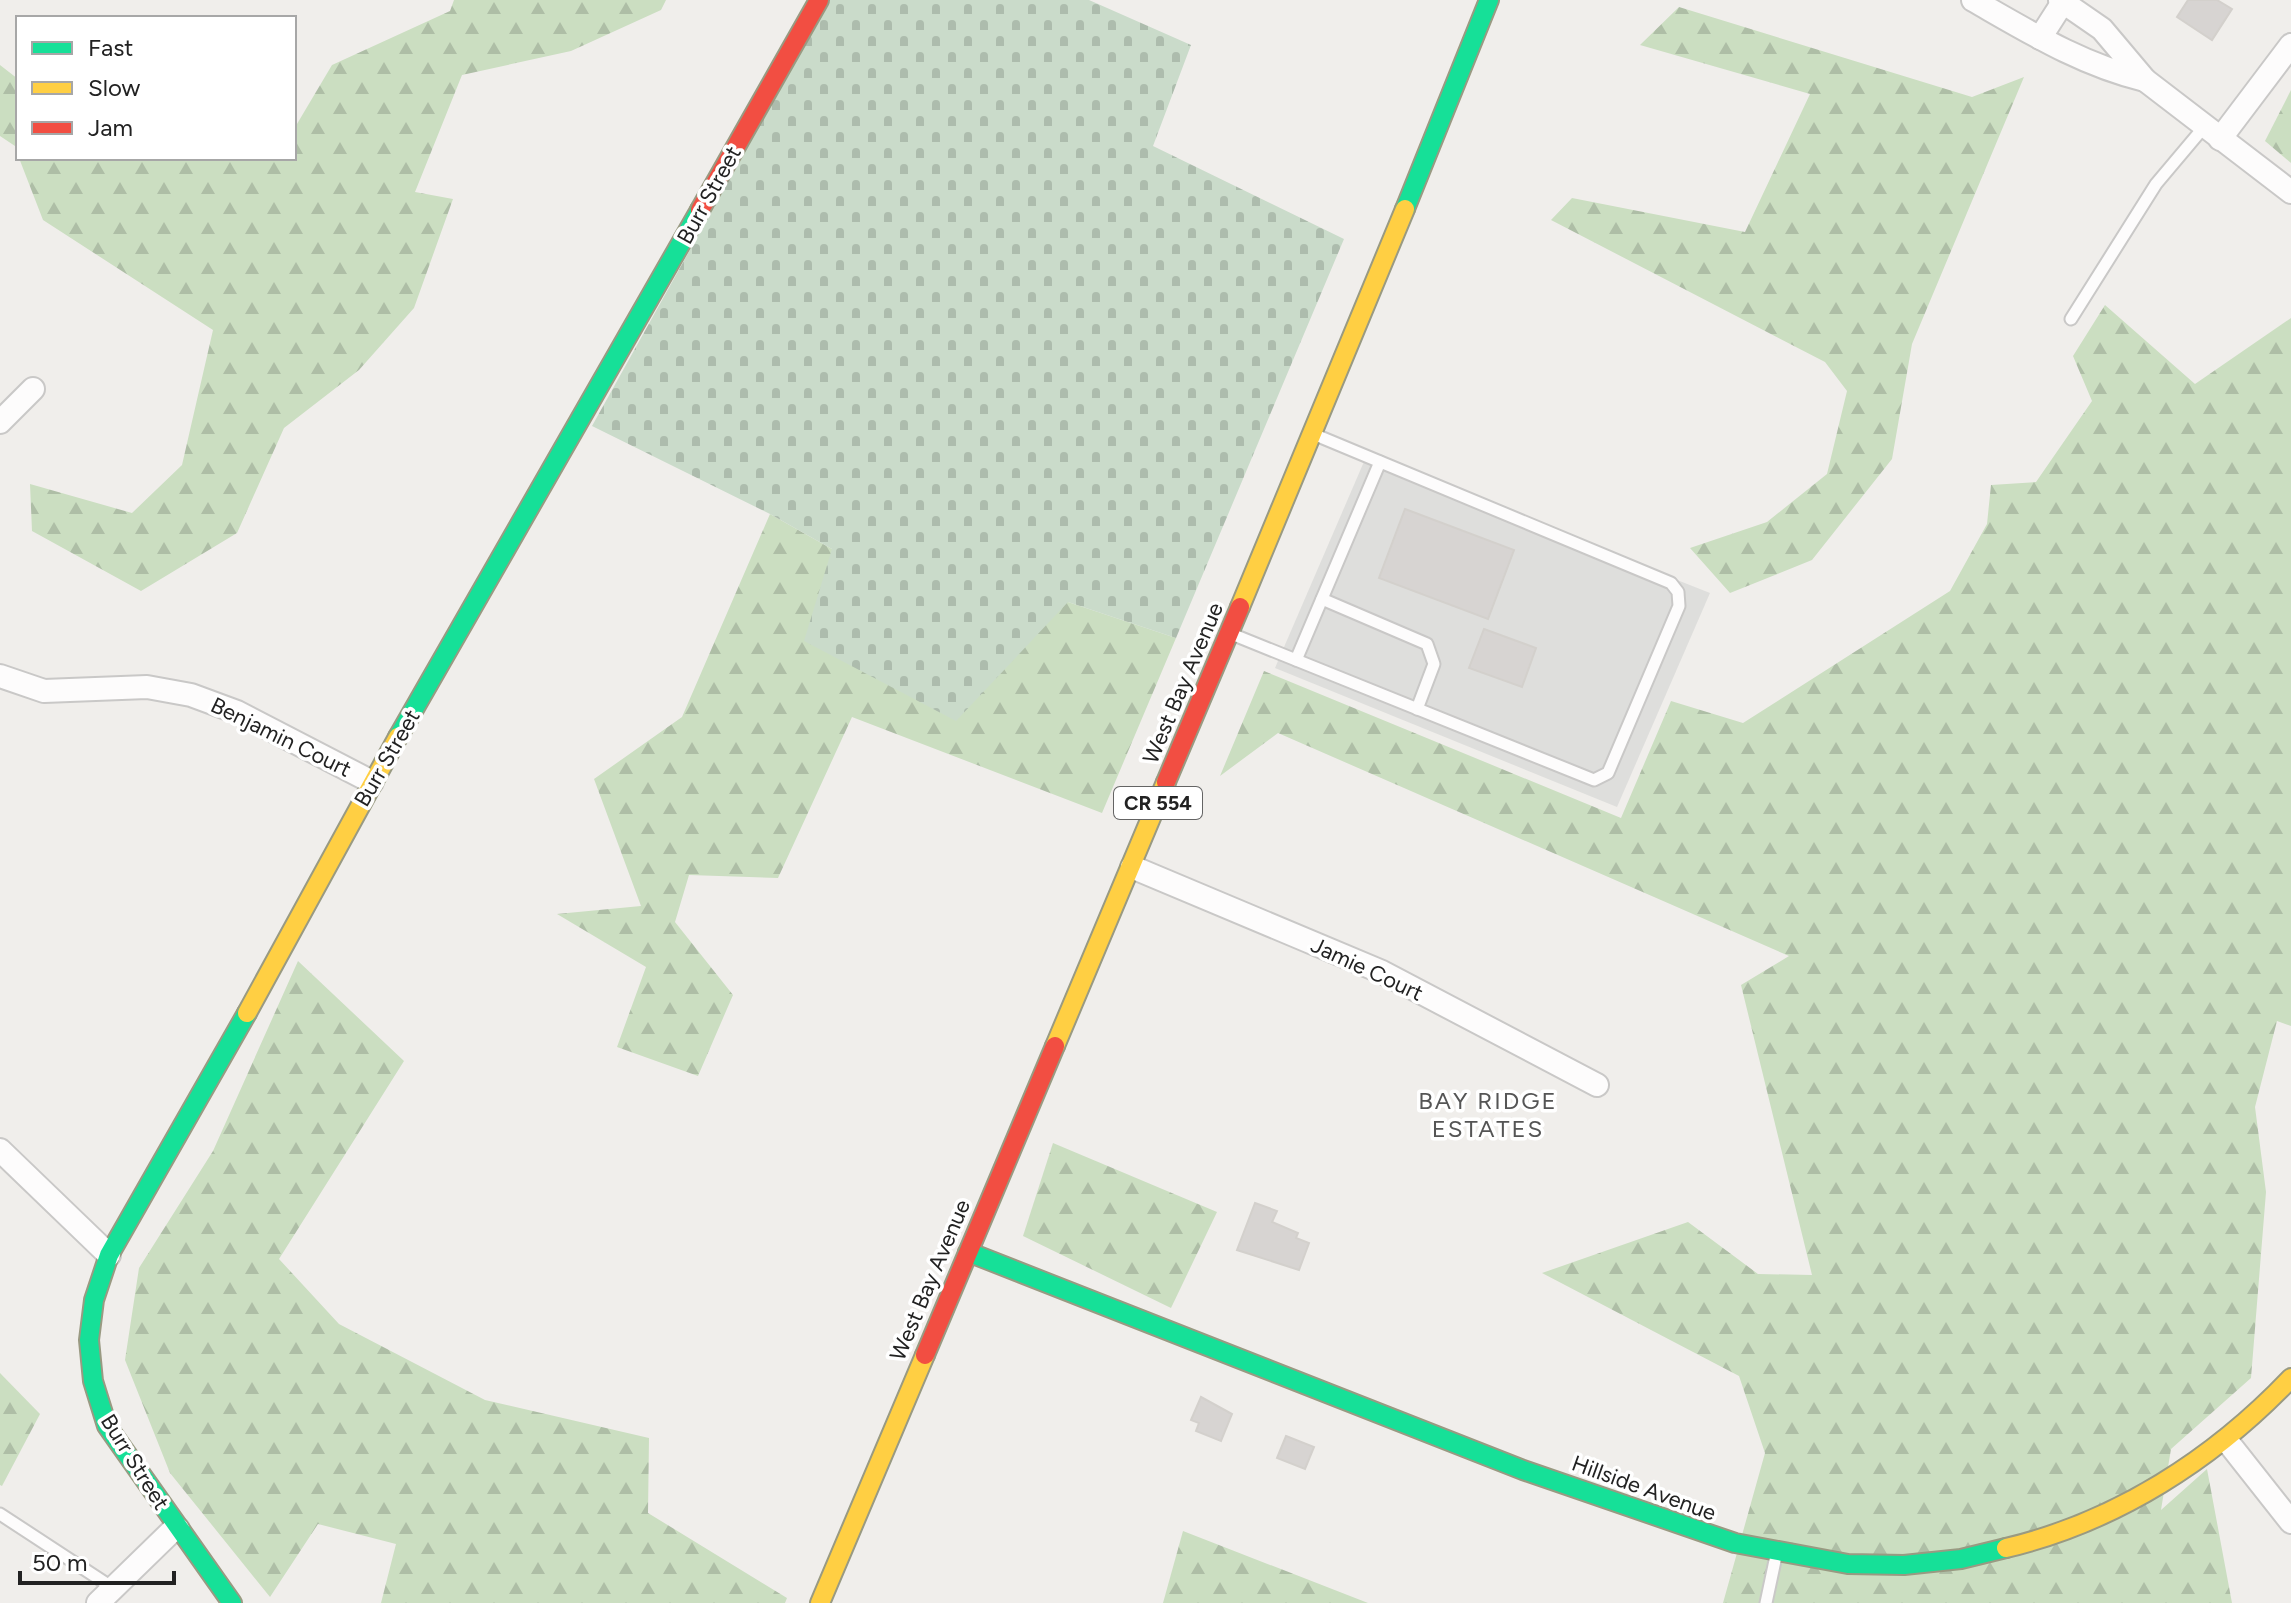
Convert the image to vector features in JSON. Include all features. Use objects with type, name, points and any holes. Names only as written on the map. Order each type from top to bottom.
[{"type":"street","name":"Burr Street","points":[[229,1602],[107,1426],[95,1394],[87,1329],[94,1292],[109,1255],[228,1049],[372,782],[485,592],[819,0]]},
{"type":"street","name":"West Bay Avenue","points":[[820,1603],[1230,634],[1489,0]]},
{"type":"street","points":[[1973,0],[2040,38],[2110,72],[2145,80]]},
{"type":"street","points":[[2040,38],[2062,1],[2102,29],[2145,80],[2291,192]]},
{"type":"street","points":[[2212,133],[2291,45]]},
{"type":"street","points":[[0,422],[33,389]]},
{"type":"street","name":"Benjamin Court","points":[[0,676],[44,691],[147,687],[191,695],[237,712],[372,782]]},
{"type":"street","name":"Jamie Court","points":[[1132,867],[1382,972],[1597,1085]]},
{"type":"street","points":[[0,1150],[109,1255]]},
{"type":"street","name":"Hillside Avenue","points":[[968,1252],[1465,1448],[1716,1539],[1776,1556],[1830,1565],[1884,1567],[1935,1563],[2015,1547],[2118,1507],[2189,1469],[2227,1441],[2291,1378]]},
{"type":"street","points":[[2227,1441],[2291,1522]]},
{"type":"street","name":"Burr Street","points":[[106,1596],[174,1529],[178,1529]]},
{"type":"lane","points":[[2071,319],[2156,184],[2212,133]]},
{"type":"lane","points":[[1230,634],[1587,779],[1602,779],[1608,773],[1662,650],[1680,599],[1671,583],[1313,434]]},
{"type":"lane","points":[[1296,660],[1380,462]]},
{"type":"lane","points":[[1322,599],[1427,644],[1434,664],[1417,709]]},
{"type":"lane","points":[[0,1514],[106,1596]]},
{"type":"lane","points":[[1766,1603],[1776,1556]]},
{"type":"shaded area","points":[[1366,457],[1710,593],[1617,807],[1275,668]]},
{"type":"green space","points":[[454,0],[666,0],[661,10],[571,51],[462,75],[415,192],[453,199],[414,308],[359,370],[284,428],[237,533],[141,591],[32,531],[30,484],[132,513],[182,465],[213,330],[43,220],[20,160],[296,160],[296,126],[332,65],[450,11]]},
{"type":"green space","points":[[829,0],[1089,0],[1191,45],[1153,146],[1344,239],[1176,638],[1068,602],[956,721],[804,641],[832,549],[770,514],[592,426]]},
{"type":"green space","points":[[1679,7],[1972,97],[2024,77],[1912,344],[1892,459],[1812,560],[1730,593],[1690,548],[1767,522],[1827,474],[1847,391],[1825,362],[1551,220],[1572,198],[1745,232],[1810,94],[1640,45]]},
{"type":"green space","points":[[0,65],[16,77],[16,149],[0,136]]},
{"type":"green space","points":[[2291,90],[2291,163],[2265,141]]},
{"type":"green space","points":[[2105,305],[2195,384],[2291,318],[2291,1026],[2277,1021],[2255,1107],[2266,1192],[2251,1378],[2171,1449],[2161,1510],[2207,1469],[2232,1603],[1723,1603],[1765,1453],[1739,1376],[1542,1273],[1688,1222],[1758,1274],[1812,1275],[1741,985],[1789,956],[1278,733],[1220,776],[1264,671],[1621,818],[1671,701],[1743,723],[1950,591],[1987,524],[1991,485],[2036,482],[2092,401],[2073,356]]},
{"type":"green space","points":[[770,514],[832,549],[1068,602],[1176,638],[1102,813],[852,717],[778,878],[689,875],[675,922],[733,995],[698,1076],[617,1047],[646,967],[557,914],[641,906],[594,779],[682,717]]},
{"type":"green space","points":[[298,961],[404,1061],[279,1259],[339,1324],[485,1400],[649,1438],[648,1513],[787,1598],[785,1603],[381,1603],[396,1544],[318,1524],[270,1597],[170,1473],[125,1360],[139,1268],[213,1151]]},
{"type":"green space","points":[[1053,1143],[1217,1212],[1171,1308],[1023,1236]]},
{"type":"green space","points":[[0,1373],[40,1414],[2,1486],[0,1485]]},
{"type":"green space","points":[[1183,1531],[1368,1603],[1163,1603]]},
{"type":"building","points":[[2188,0],[2217,0],[2232,9],[2212,40],[2177,17]]},
{"type":"building","points":[[1405,509],[1514,550],[1488,619],[1379,578]]},
{"type":"building","points":[[1484,629],[1536,648],[1522,687],[1469,668]]},
{"type":"building","points":[[1255,1203],[1277,1211],[1272,1222],[1298,1233],[1296,1238],[1309,1243],[1299,1270],[1237,1250]]},
{"type":"building","points":[[1201,1397],[1232,1414],[1221,1441],[1196,1431],[1199,1423],[1191,1420]]},
{"type":"building","points":[[1286,1436],[1314,1447],[1305,1469],[1277,1458]]},
{"type":"traffic: fast","points":[[1405,209],[1489,0]]},
{"type":"traffic: fast","points":[[398,737],[700,210]]},
{"type":"traffic: fast","points":[[232,1603],[107,1426],[93,1381],[89,1340],[94,1300],[109,1255],[247,1013]]},
{"type":"traffic: fast","points":[[968,1252],[1523,1470],[1735,1543],[1848,1564],[1904,1565],[1961,1559],[2006,1548]]},
{"type":"traffic: slow","points":[[1240,607],[1405,209]]},
{"type":"traffic: slow","points":[[247,1013],[398,737]]},
{"type":"traffic: slow","points":[[1055,1046],[1166,782]]},
{"type":"traffic: slow","points":[[820,1603],[925,1355]]},
{"type":"traffic: slow","points":[[2006,1548],[2086,1522],[2161,1484],[2229,1435],[2291,1378]]},
{"type":"traffic: jam","points":[[700,210],[819,0]]},
{"type":"traffic: jam","points":[[1166,782],[1240,607]]},
{"type":"traffic: jam","points":[[925,1355],[1055,1046]]},
{"type":"district","name":"BAY RIDGE ESTATES","points":[[1488,1114]]}]
